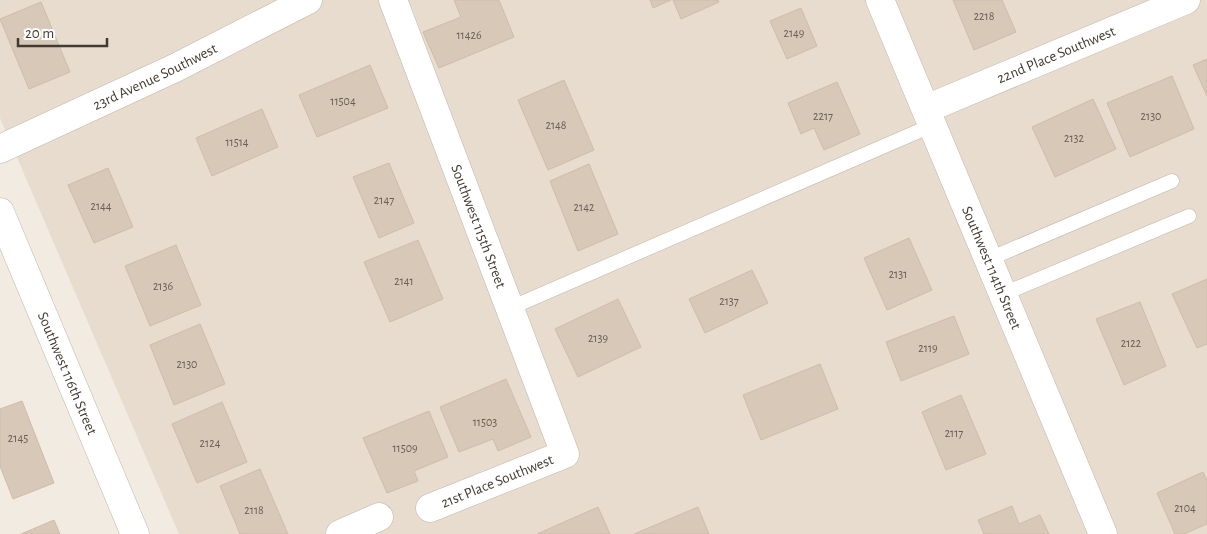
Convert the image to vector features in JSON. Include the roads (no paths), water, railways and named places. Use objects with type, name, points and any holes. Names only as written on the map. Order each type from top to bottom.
[{"type":"street","name":"23rd Avenue Southwest","points":[[0,150],[175,68],[308,0]]},
{"type":"street","name":"Southwest 115th Street","points":[[393,0],[565,454]]},
{"type":"street","name":"Southwest 114th Street","points":[[880,0],[1103,534]]},
{"type":"street","name":"22nd Place Southwest","points":[[930,117],[1186,0]]},
{"type":"street","name":"Southwest 116th Street","points":[[0,212],[135,534]]},
{"type":"street","name":"21st Place Southwest","points":[[430,508],[565,454]]},
{"type":"street","points":[[340,534],[379,518]]},
{"type":"lane","points":[[510,308],[930,117]]},
{"type":"lane","points":[[989,259],[1172,182]]},
{"type":"lane","points":[[1003,294],[1189,216]]}]
